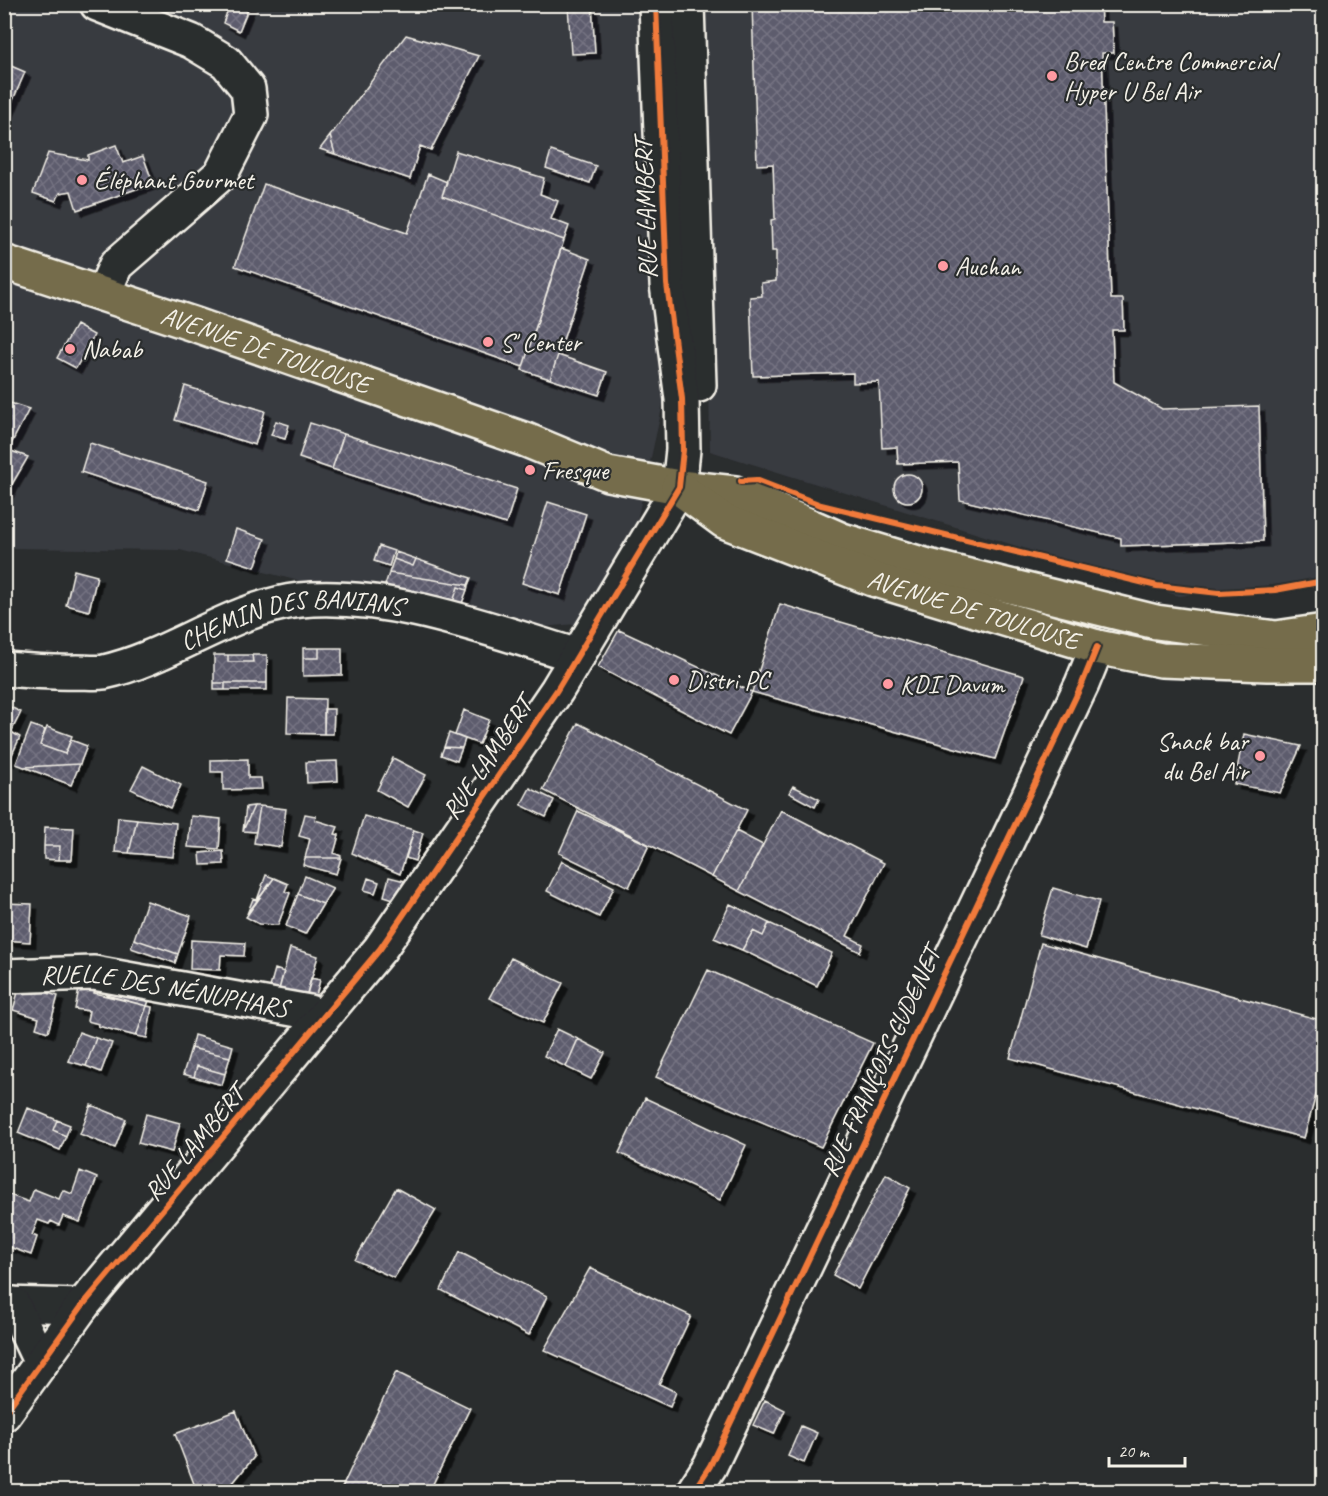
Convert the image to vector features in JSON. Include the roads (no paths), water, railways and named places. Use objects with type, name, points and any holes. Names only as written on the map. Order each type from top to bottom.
[{"type":"main road","name":"AVENUE DE TOULOUSE","points":[[4,262],[526,440],[608,474],[679,487],[735,493],[842,540],[928,566],[1156,622],[1276,638],[1323,630]]},
{"type":"main road","name":"AVENUE DE TOULOUSE","points":[[679,487],[724,521],[862,575],[1097,647],[1161,660],[1323,664]]},
{"type":"main road","points":[[1097,647],[1105,636],[1123,626],[1156,622]]},
{"type":"street","points":[[97,4],[191,41],[226,62],[248,89],[251,115],[221,174],[116,265],[103,294]]},
{"type":"street","name":"RUE LAMBERT","points":[[4,1414],[82,1306],[381,949],[578,656],[679,487],[683,450],[682,399],[667,284],[656,4]]},
{"type":"street","name":"RUE LAMBERT","points":[[683,450],[699,398],[687,4]]},
{"type":"street","name":"CHEMIN DES BANIANS","points":[[4,669],[44,673],[102,672],[135,662],[251,613],[301,600],[364,601],[429,612],[578,656]]},
{"type":"street","name":"RUE FRANÇOIS CUDENET","points":[[693,1491],[710,1466],[1082,684],[1097,647]]},
{"type":"street","name":"RUELLE DES NÉNUPHARS","points":[[4,976],[94,973],[309,1012],[321,1020]]},
{"type":"street","points":[[9,1304],[82,1306]]},
{"type":"street","points":[[9,1304],[42,1363]]},
{"type":"place","name":"Bred Centre Commercial Hyper U Bel Air","points":[[1052,76]]},
{"type":"place","name":"Éléphant Gourmet","points":[[82,180]]},
{"type":"place","name":"Auchan","points":[[943,266]]},
{"type":"place","name":"S' Center","points":[[488,342]]},
{"type":"place","name":"Nabab","points":[[70,349]]},
{"type":"place","name":"Fresque","points":[[530,470]]},
{"type":"place","name":"Distri PC","points":[[674,680]]},
{"type":"place","name":"KDI Davum","points":[[888,684]]},
{"type":"place","name":"Snack bar du Bel Air","points":[[1260,756]]}]
